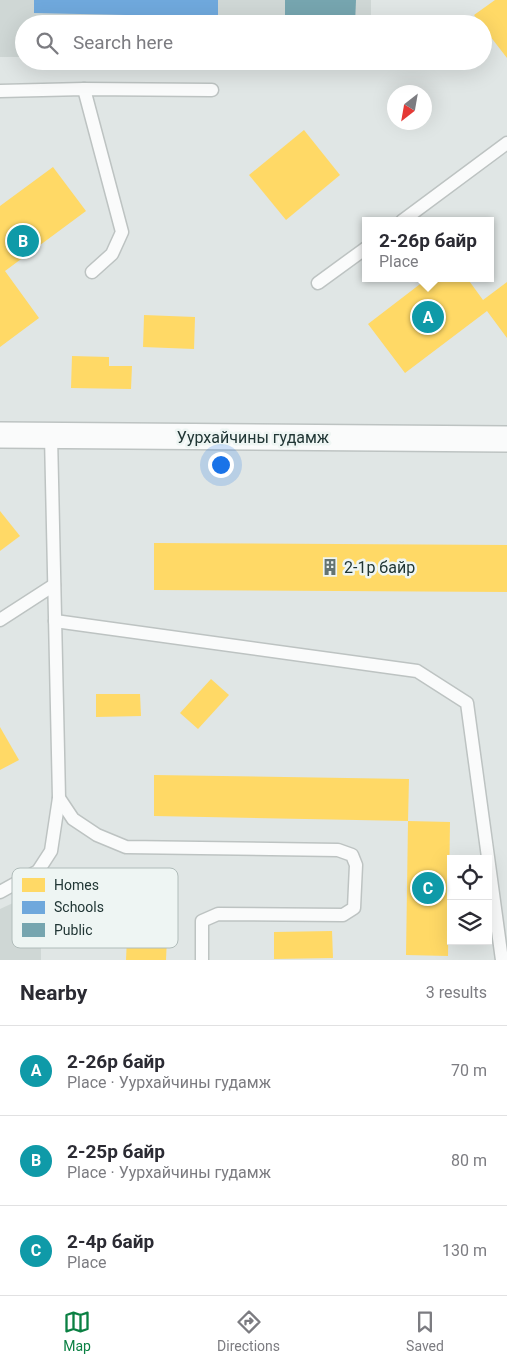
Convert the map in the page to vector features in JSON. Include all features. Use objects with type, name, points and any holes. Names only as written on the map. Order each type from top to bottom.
[{"type":"street","name":"Уурхайчины гудамж","points":[[0,435],[507,439]]},
{"type":"lane","points":[[0,91],[84,89],[212,90]]},
{"type":"lane","points":[[84,89],[122,232],[112,254],[92,272]]},
{"type":"lane","points":[[407,217],[507,143]]},
{"type":"lane","points":[[318,283],[362,251]]},
{"type":"lane","points":[[41,868],[52,851],[58,798],[51,436]]},
{"type":"lane","points":[[0,620],[54,585]]},
{"type":"lane","points":[[55,621],[417,671],[466,703],[502,960]]},
{"type":"lane","points":[[58,798],[73,819],[97,835],[126,847],[338,850],[352,855],[356,864],[354,908],[343,915],[218,914],[202,921],[202,960]]},
{"type":"lane","points":[[0,892],[12,886]]},
{"type":"shaded area","points":[[0,0],[371,0],[371,15],[15,15],[15,57],[0,57]]},
{"type":"shaded area","points":[[12,903],[12,948],[41,948],[41,960],[0,960],[0,909]]},
{"type":"building: Homes","points":[[495,0],[507,0],[507,58],[492,39],[492,15],[474,15]]},
{"type":"building: Homes","points":[[304,130],[340,175],[286,220],[249,175]]},
{"type":"building: Homes","points":[[53,167],[86,211],[5,271],[39,318],[0,347],[0,206]]},
{"type":"building: Homes","points":[[423,282],[470,282],[483,300],[507,282],[507,338],[487,311],[405,373],[368,324]]},
{"type":"building: Homes","points":[[144,315],[195,317],[194,349],[143,347]]},
{"type":"building: Homes","points":[[72,356],[109,357],[109,366],[132,366],[131,389],[71,388]]},
{"type":"building: Homes","points":[[0,511],[20,536],[0,551]]},
{"type":"building: Homes","name":"2-1р байр","points":[[154,543],[507,545],[507,592],[154,590]]},
{"type":"building: Homes","points":[[211,679],[229,695],[198,729],[180,713]]},
{"type":"building: Homes","points":[[96,694],[140,694],[141,716],[96,717]]},
{"type":"building: Homes","points":[[0,727],[19,760],[0,770]]},
{"type":"building: Homes","points":[[154,775],[409,779],[408,821],[154,816]]},
{"type":"building: Homes","points":[[408,821],[450,822],[450,855],[447,855],[448,956],[406,955]]},
{"type":"building: Homes","points":[[332,931],[333,958],[274,959],[274,932]]},
{"type":"building: Homes","points":[[127,948],[167,948],[166,960],[126,960]]},
{"type":"building: Schools","points":[[34,0],[218,0],[218,15],[34,13]]},
{"type":"building: Public","points":[[285,0],[356,0],[355,15],[285,15]]},
{"type":"place","name":"2-25р байр","points":[[23,241]]},
{"type":"place","name":"2-26р байр","points":[[428,317]]},
{"type":"place","name":"2-1р байр","points":[[330,567]]},
{"type":"place","name":"2-4р байр","points":[[428,888]]}]
